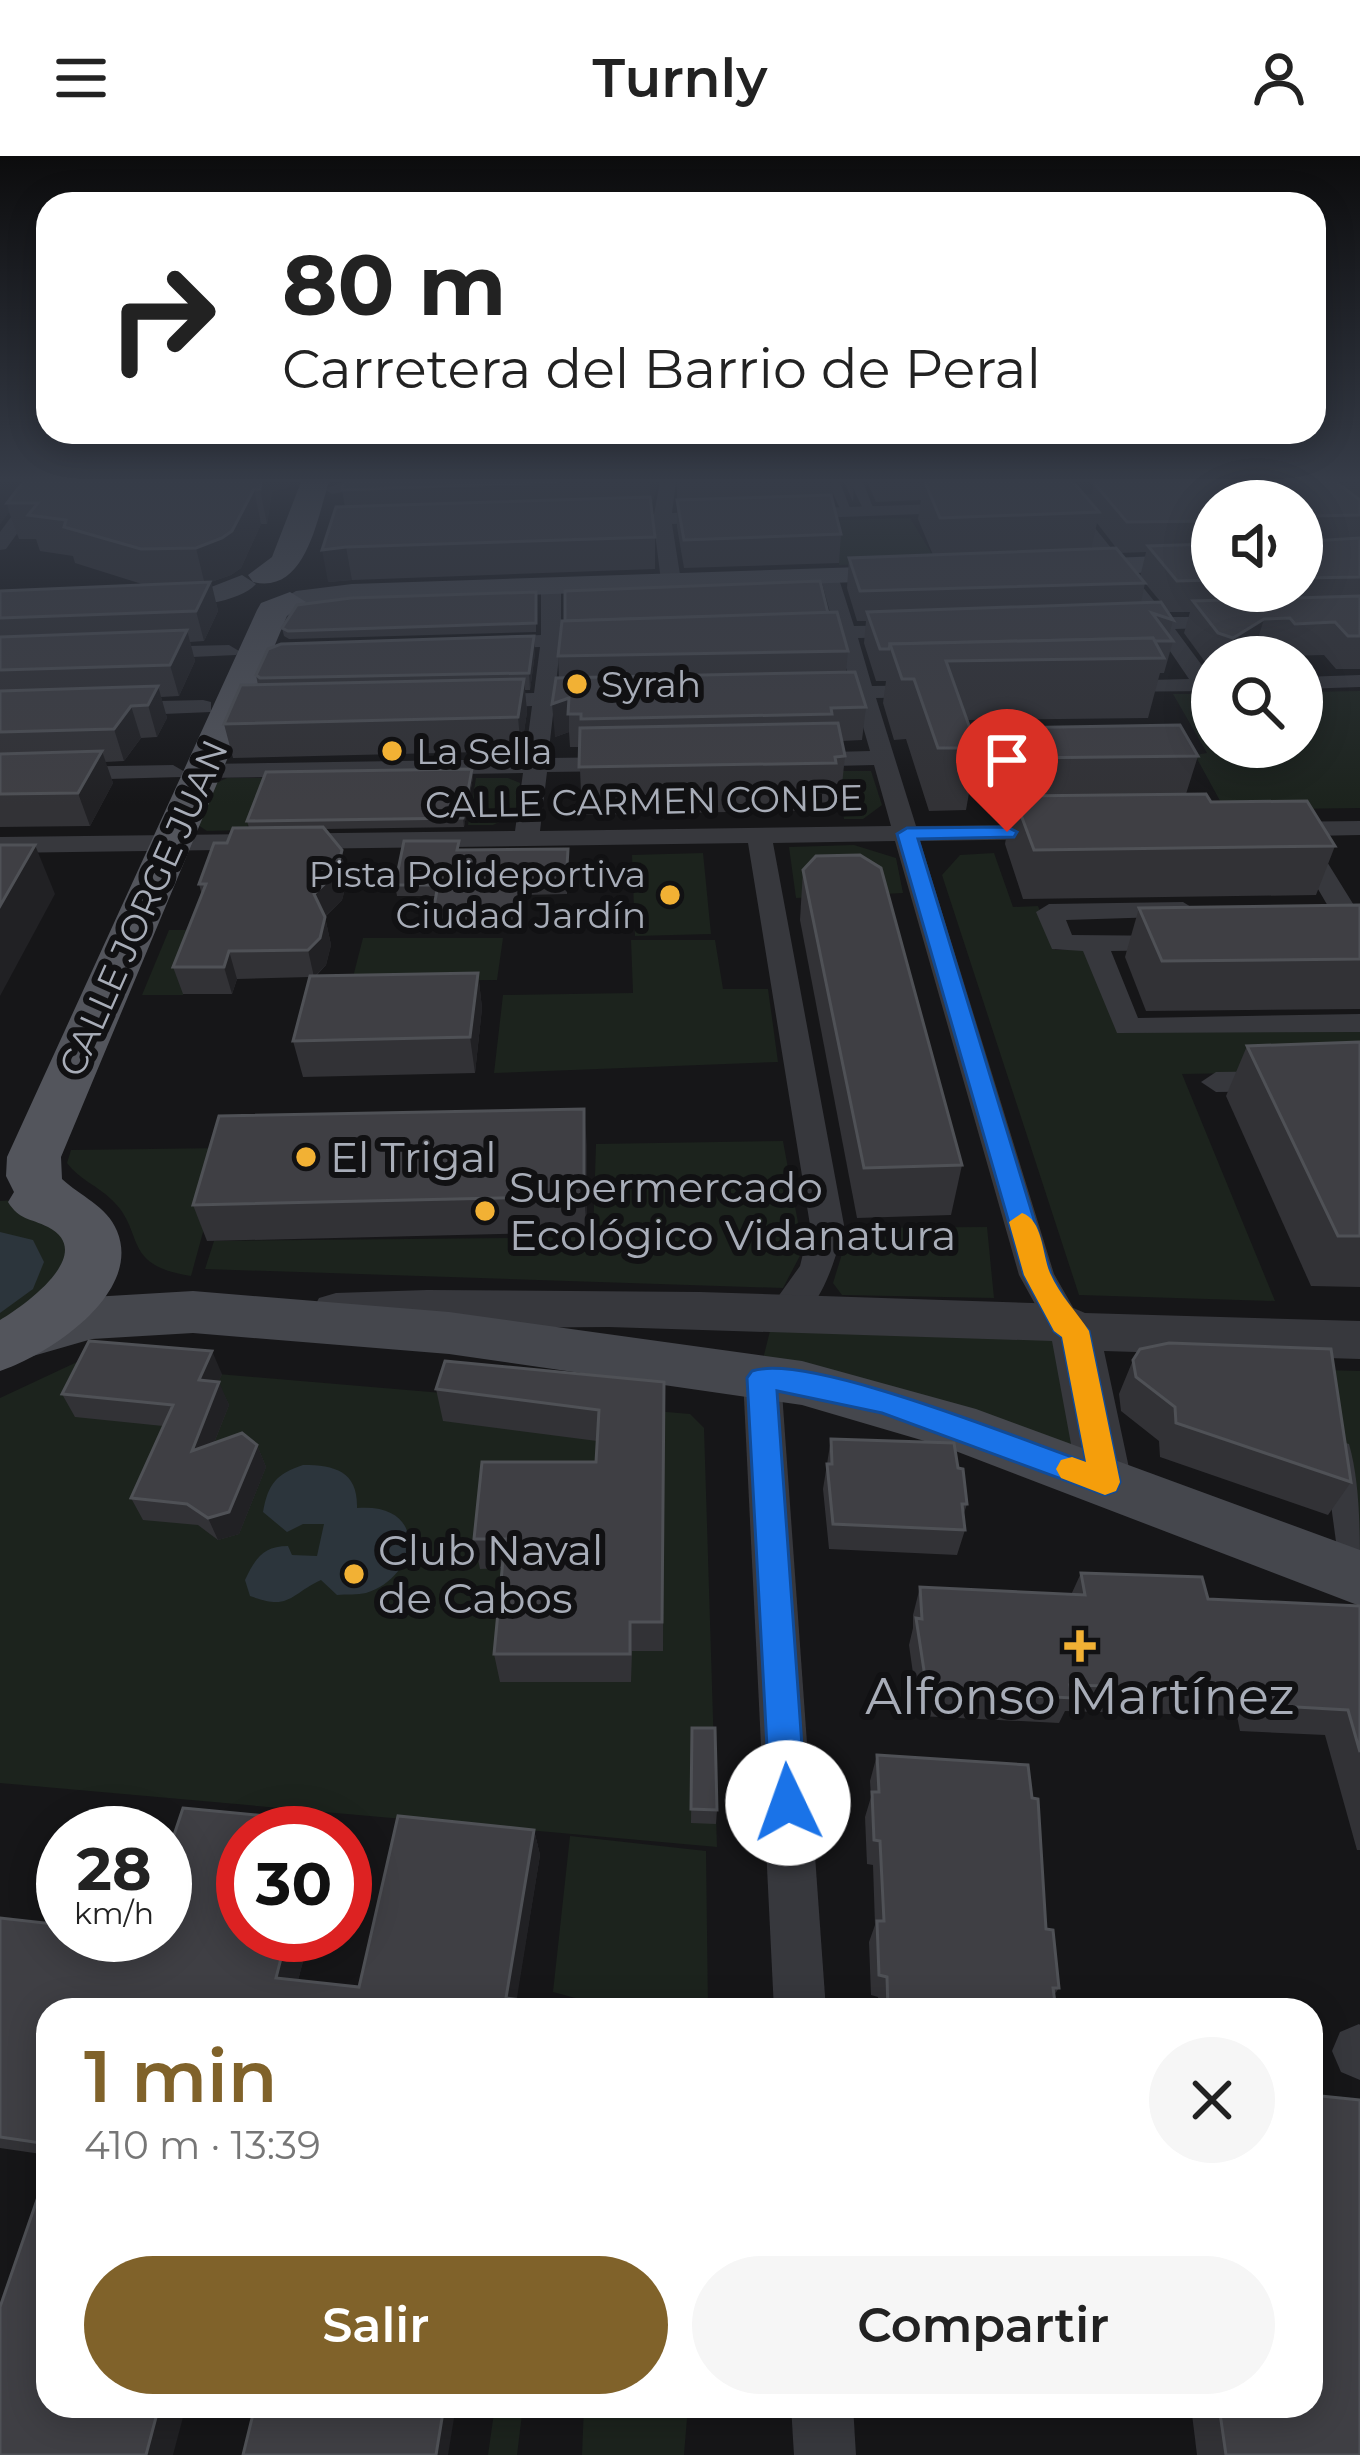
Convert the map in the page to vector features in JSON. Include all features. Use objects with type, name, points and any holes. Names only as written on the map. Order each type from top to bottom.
[{"type":"main road","points":[[0,605],[215,597],[271,589]]},
{"type":"main road","name":"CALLE JORGE JUAN","points":[[0,1142],[188,771],[231,707],[255,650],[249,608],[278,589]]},
{"type":"main road","points":[[299,589],[352,593],[458,589]]},
{"type":"main road","name":"CALLE JORGE JUAN","points":[[77,1221],[38,1189],[32,1173],[34,1157],[155,844]]},
{"type":"main road","points":[[0,1201],[39,1202],[77,1221],[119,1270],[214,1313]]},
{"type":"main road","points":[[10,1343],[60,1312],[83,1284],[92,1254],[77,1221]]},
{"type":"main road","points":[[10,1343],[92,1318],[214,1313],[449,1333],[802,1383],[885,1402],[1360,1578]]},
{"type":"street","points":[[527,838],[551,640],[551,589]]},
{"type":"street","points":[[834,589],[1037,1275],[1070,1327],[1105,1482]]},
{"type":"street","points":[[1135,589],[1191,663]]},
{"type":"street","points":[[1100,625],[1269,620]]},
{"type":"street","points":[[765,635],[934,630]]},
{"type":"street","points":[[461,644],[622,638]]},
{"type":"street","points":[[130,654],[255,650]]},
{"type":"street","points":[[1323,682],[1360,681]]},
{"type":"street","points":[[1079,688],[1191,685]]},
{"type":"street","points":[[796,694],[965,690]]},
{"type":"street","points":[[449,701],[635,697]]},
{"type":"street","points":[[96,710],[231,707]]},
{"type":"street","points":[[768,761],[884,758]]},
{"type":"street","points":[[0,775],[652,763]]},
{"type":"street","points":[[1247,830],[1360,828]]},
{"type":"street","points":[[1294,829],[1331,909],[1352,939]]},
{"type":"street","name":"CALLE CARMEN CONDE","points":[[0,845],[1083,832]]},
{"type":"street","points":[[759,836],[826,1225],[817,1269],[765,1340],[762,1378],[799,1998]]},
{"type":"street","points":[[1205,941],[1062,944],[1049,911],[1207,910]]},
{"type":"street","points":[[1094,943],[1127,1027],[1360,1023]]},
{"type":"street","points":[[1216,1082],[1360,1080]]},
{"type":"street","points":[[214,1313],[455,1306],[1360,1340]]},
{"type":"street","points":[[1334,1412],[1353,1549],[1360,1559]]},
{"type":"street","points":[[823,2418],[825,2455]]},
{"type":"shaded area","points":[[1360,691],[1360,808],[1225,810],[1202,768],[1323,768],[1323,692]]},
{"type":"shaded area","points":[[1173,694],[1191,694],[1191,725]]},
{"type":"shaded area","points":[[835,771],[871,771],[882,805],[863,819],[844,819]]},
{"type":"shaded area","points":[[227,778],[266,778],[246,830],[207,831],[195,823],[212,785]]},
{"type":"shaded area","points":[[476,778],[508,778],[520,783],[518,813],[493,825],[468,825]]},
{"type":"shaded area","points":[[854,845],[896,858],[903,893],[796,898],[789,847]]},
{"type":"shaded area","name":"Pista Polideportiva Ciudad Jardín","points":[[703,853],[711,934],[635,936],[632,855]]},
{"type":"shaded area","points":[[994,853],[1013,907],[1038,906],[1055,950],[1093,950],[1125,1029],[1360,1026],[1360,1071],[1182,1074],[1275,1301],[1079,1295],[942,875],[960,855]]},
{"type":"shaded area","points":[[169,930],[207,930],[183,995],[142,995]]},
{"type":"shaded area","points":[[363,938],[503,938],[497,980],[352,981]]},
{"type":"shaded area","points":[[631,940],[715,940],[723,989],[768,989],[778,1062],[494,1073],[503,995],[633,993]]},
{"type":"shaded area","points":[[783,1141],[803,1250],[783,1288],[205,1269],[214,1241],[593,1237],[596,1144]]},
{"type":"shaded area","points":[[226,1148],[191,1276],[169,1271],[144,1256],[122,1212],[67,1163],[71,1150]]},
{"type":"shaded area","points":[[16,1200],[87,1233],[0,1347],[0,1201]]},
{"type":"shaded area","points":[[987,1227],[994,1298],[842,1295],[833,1283],[850,1228]]},
{"type":"shaded area","points":[[0,1232],[33,1240],[44,1262],[33,1289],[0,1313]]},
{"type":"shaded area","points":[[1064,1323],[1105,1482],[762,1363],[770,1331]]},
{"type":"shaded area","name":"Club Naval de Cabos","points":[[77,1362],[690,1414],[704,1428],[717,1847],[372,1816],[372,1806],[258,1806],[0,1783],[0,1398]]},
{"type":"shaded area","points":[[1323,1370],[1360,1371],[1360,1561]]},
{"type":"shaded area","points":[[303,1465],[343,1473],[354,1486],[357,1508],[381,1509],[397,1516],[406,1528],[406,1557],[384,1585],[366,1593],[337,1595],[321,1580],[282,1601],[250,1596],[245,1580],[266,1551],[288,1546],[292,1555],[317,1556],[324,1524],[303,1524],[287,1532],[263,1512],[275,1481]]},
{"type":"shaded area","points":[[570,1836],[706,1851],[708,1998],[575,1998],[553,1992]]},
{"type":"shaded area","points":[[493,2418],[522,2418],[517,2455],[488,2455]]},
{"type":"shaded area","points":[[584,2418],[687,2418],[684,2455],[582,2455]]},
{"type":"building","points":[[206,589],[196,611],[0,618],[0,591]]},
{"type":"building","points":[[822,589],[828,613],[565,621],[565,591]]},
{"type":"building","points":[[536,592],[536,623],[282,628],[297,605],[351,598]]},
{"type":"building","points":[[1360,596],[1360,636],[1348,636],[1335,622],[1295,624],[1290,618],[1264,619],[1236,636],[1227,636],[1218,633],[1202,612],[1323,612],[1323,597]]},
{"type":"building","points":[[1161,602],[1173,620],[1152,613],[1173,641],[890,644],[889,649],[880,649],[867,612]]},
{"type":"building","points":[[837,612],[848,651],[558,656],[562,621]]},
{"type":"building","points":[[187,630],[170,665],[0,670],[0,637]]},
{"type":"building","points":[[534,636],[529,673],[256,675],[268,649],[281,644]]},
{"type":"building","points":[[1153,638],[1164,658],[946,661],[977,748],[938,748],[914,679],[902,679],[890,644]]},
{"type":"building","points":[[855,672],[866,707],[831,708],[832,714],[581,719],[581,714],[568,714],[569,698],[552,704],[556,678]]},
{"type":"building","points":[[524,679],[518,717],[224,724],[241,685]]},
{"type":"building","points":[[158,686],[148,705],[131,706],[114,729],[0,732],[0,691]]},
{"type":"building","points":[[838,723],[845,756],[835,757],[836,763],[579,767],[580,728]]},
{"type":"building","points":[[1180,725],[1191,744],[1191,756],[1008,758],[997,728]]},
{"type":"building","points":[[102,751],[78,793],[0,794],[0,754]]},
{"type":"building","points":[[472,769],[463,818],[247,821],[266,772]]},
{"type":"building","points":[[1206,794],[1211,802],[1307,801],[1335,846],[1034,850],[1014,796]]},
{"type":"building","points":[[323,827],[342,850],[336,873],[314,894],[325,917],[320,938],[308,950],[229,951],[224,967],[173,967],[206,884],[199,884],[214,843],[227,843],[233,828]]},
{"type":"building","points":[[404,841],[459,841],[457,850],[568,849],[566,883],[523,884],[519,916],[432,917],[438,885],[395,885]]},
{"type":"building","points":[[0,845],[35,845],[0,906]]},
{"type":"building","points":[[860,855],[881,868],[962,1165],[864,1168],[803,870],[816,856]]},
{"type":"building","points":[[1360,905],[1360,959],[1162,961],[1139,908]]},
{"type":"building","points":[[478,973],[470,1037],[293,1041],[310,976]]},
{"type":"building","points":[[1360,1042],[1360,1236],[1338,1236],[1247,1046]]},
{"type":"building","points":[[584,1109],[584,1196],[193,1205],[219,1116]]},
{"type":"building","points":[[89,1341],[212,1351],[199,1380],[219,1382],[192,1451],[242,1433],[257,1445],[229,1512],[208,1518],[187,1504],[131,1498],[173,1405],[62,1394]]},
{"type":"building","points":[[1169,1343],[1331,1349],[1351,1482],[1176,1423],[1175,1407],[1136,1377],[1133,1360],[1140,1349]]},
{"type":"building","points":[[445,1361],[664,1382],[662,1622],[630,1622],[630,1654],[494,1654],[505,1539],[474,1539],[482,1462],[596,1462],[599,1410],[436,1389]]},
{"type":"building","points":[[831,1439],[954,1443],[958,1468],[963,1469],[965,1530],[833,1524],[827,1464],[832,1464]]},
{"type":"building","points":[[1081,1573],[1202,1577],[1208,1599],[1360,1606],[1360,1752],[1348,1710],[1260,1705],[1256,1690],[1070,1685],[1072,1698],[927,1690],[916,1618],[922,1619],[920,1587],[1085,1595]]},
{"type":"building","points":[[692,1728],[715,1728],[717,1810],[691,1809]]},
{"type":"building","points":[[877,1755],[1028,1765],[1032,1798],[1038,1799],[1046,1929],[1053,1930],[1059,1988],[1053,1988],[1054,1998],[888,1998],[887,1977],[879,1975],[877,1921],[884,1921],[872,1792],[879,1792]]},
{"type":"building","points":[[192,1809],[216,1811],[216,1962],[280,1962],[276,1978],[359,1987],[365,1962],[372,1962],[372,1930],[398,1816],[534,1830],[506,1998],[36,1998],[36,2142],[0,2137],[0,1918],[36,1922],[36,1962],[192,1962]]},
{"type":"building","points":[[1323,2096],[1360,2100],[1360,2455],[1226,2455],[1221,2418],[1323,2418]]},
{"type":"building","points":[[36,2203],[36,2418],[156,2418],[146,2455],[0,2455],[0,2307]]},
{"type":"building","points":[[252,2418],[442,2418],[436,2455],[243,2455]]},
{"type":"slow traffic","points":[[1022,1222],[1037,1275],[1064,1323],[1075,1331],[1105,1482],[1072,1469]]},
{"type":"place","name":"Syrah","points":[[577,684]]},
{"type":"place","name":"La Sella","points":[[392,751]]},
{"type":"place","name":"Pista Polideportiva Ciudad Jardín","points":[[670,895]]},
{"type":"place","name":"El Trigal","points":[[306,1157]]},
{"type":"place","name":"Supermercado Ecológico Vidanatura","points":[[485,1211]]},
{"type":"place","name":"Club Naval de Cabos","points":[[354,1574]]},
{"type":"place","name":"Alfonso Martínez","points":[[1080,1646]]},
{"type":"route","points":[[788,1803],[762,1378],[885,1402],[1105,1482],[1075,1331],[1064,1323],[1037,1275],[907,834],[1007,832]]}]
